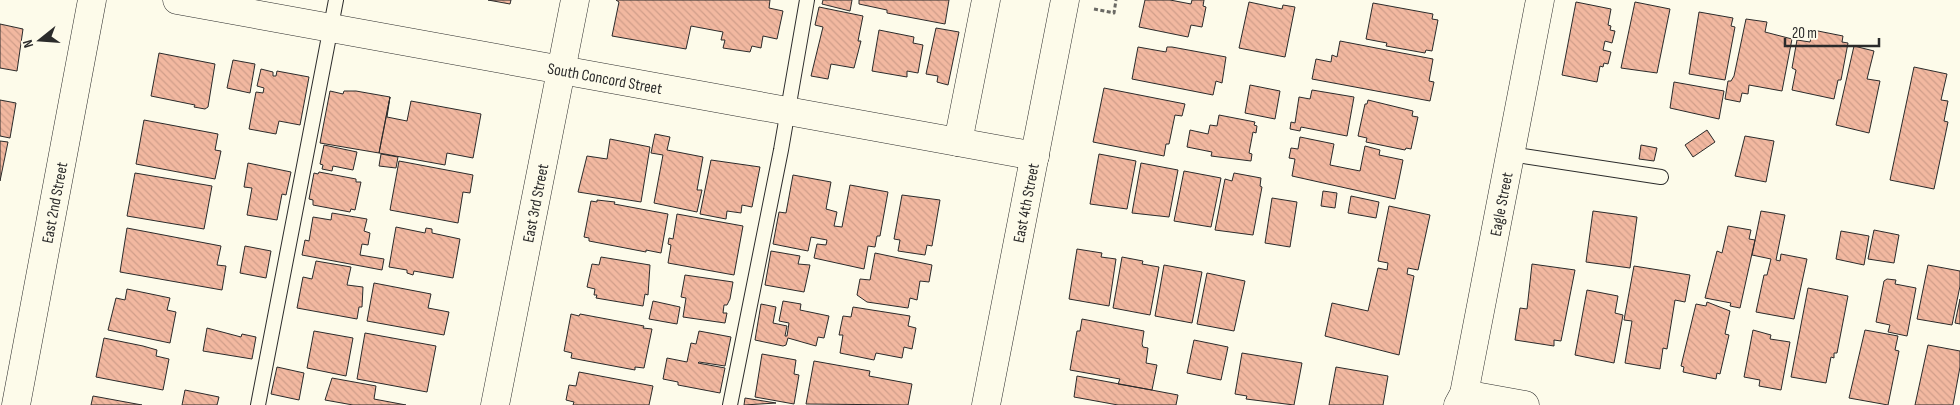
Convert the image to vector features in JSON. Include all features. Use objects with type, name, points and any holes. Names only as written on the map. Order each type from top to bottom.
[{"type":"street","name":"East 2nd Street","points":[[16,405],[92,0]]},
{"type":"street","name":"South Concord Street","points":[[176,0],[561,68],[1035,156]]},
{"type":"street","name":"East 3rd Street","points":[[495,405],[574,0]]},
{"type":"street","points":[[958,142],[986,0]]},
{"type":"street","name":"East 4th Street","points":[[986,405],[1065,0]]},
{"type":"street","name":"Eagle Street","points":[[1461,400],[1540,0]]},
{"type":"street","points":[[1461,400],[1525,405]]},
{"type":"lane","points":[[258,405],[336,0]]},
{"type":"lane","points":[[730,405],[781,150],[786,110],[807,0]]},
{"type":"lane","points":[[1510,154],[1661,177]]},
{"type":"path","points":[[1114,12],[1116,0]]},
{"type":"building","points":[[488,0],[511,0],[510,4]]},
{"type":"building","points":[[616,0],[770,0],[769,8],[783,11],[777,39],[763,36],[761,48],[752,46],[750,52],[723,48],[725,40],[721,40],[723,32],[691,26],[686,49],[612,36],[619,2]]},
{"type":"building","points":[[823,0],[852,0],[850,11],[822,4]]},
{"type":"building","points":[[859,0],[949,0],[945,24],[887,13],[887,10],[859,4]]},
{"type":"building","points":[[1145,0],[1170,0],[1191,4],[1192,0],[1204,0],[1203,6],[1206,7],[1202,27],[1191,25],[1188,37],[1139,27]]},
{"type":"building","points":[[1249,2],[1282,9],[1283,5],[1295,7],[1285,57],[1239,48]]},
{"type":"building","points":[[1576,2],[1611,9],[1608,25],[1611,26],[1610,30],[1615,31],[1612,43],[1605,41],[1603,50],[1611,52],[1608,64],[1604,63],[1603,67],[1600,66],[1597,82],[1562,75]]},
{"type":"building","points":[[1635,2],[1670,9],[1657,73],[1621,68]]},
{"type":"building","points":[[1373,3],[1433,14],[1432,19],[1438,20],[1432,51],[1426,50],[1425,53],[1386,46],[1387,43],[1366,39]]},
{"type":"building","points":[[819,7],[863,16],[858,41],[861,41],[854,68],[831,64],[828,79],[811,76],[823,27],[815,25]]},
{"type":"building","points":[[1699,12],[1733,18],[1731,26],[1735,27],[1725,80],[1689,74]]},
{"type":"building","points":[[1746,19],[1767,22],[1765,32],[1792,39],[1782,91],[1749,85],[1748,94],[1742,93],[1740,102],[1725,99],[1728,81],[1731,81],[1734,76]]},
{"type":"building","points":[[0,24],[23,29],[17,71],[0,68]]},
{"type":"building","points":[[936,28],[959,32],[948,85],[937,82],[938,76],[926,74]]},
{"type":"building","points":[[879,30],[914,37],[913,43],[923,45],[918,73],[907,71],[907,77],[872,71]]},
{"type":"building","points":[[1813,30],[1843,36],[1842,42],[1848,43],[1841,80],[1838,80],[1834,99],[1792,90],[1796,70],[1792,68],[1797,40],[1810,42]]},
{"type":"building","points":[[1340,41],[1433,59],[1429,81],[1434,82],[1430,101],[1312,79],[1316,59],[1331,62],[1332,55],[1337,57]]},
{"type":"building","points":[[1854,46],[1874,51],[1867,79],[1880,81],[1869,133],[1836,125]]},
{"type":"building","points":[[1138,47],[1166,52],[1167,47],[1172,47],[1226,57],[1222,83],[1216,81],[1213,95],[1132,79]]},
{"type":"building","points":[[159,53],[215,64],[208,107],[205,109],[194,107],[195,105],[151,96]]},
{"type":"building","points":[[233,60],[255,64],[250,93],[227,88]]},
{"type":"building","points":[[1914,67],[1947,74],[1941,100],[1948,101],[1944,121],[1948,122],[1934,189],[1890,180]]},
{"type":"building","points":[[261,69],[273,72],[273,76],[276,76],[277,71],[309,77],[300,125],[279,121],[276,134],[249,129],[256,92],[263,93],[264,88],[257,86]]},
{"type":"building","points":[[1674,82],[1724,91],[1719,119],[1670,108]]},
{"type":"building","points":[[1250,85],[1280,91],[1275,119],[1245,113]]},
{"type":"building","points":[[1104,88],[1185,104],[1182,116],[1175,115],[1169,144],[1166,144],[1164,156],[1093,142]]},
{"type":"building","points":[[1312,90],[1354,97],[1347,136],[1301,127],[1300,131],[1290,129],[1291,122],[1295,123],[1299,97],[1310,99]]},
{"type":"building","points":[[330,91],[343,94],[344,91],[356,91],[390,97],[379,153],[320,143]]},
{"type":"building","points":[[390,97],[387,117],[407,121],[411,101],[481,114],[473,158],[447,153],[445,165],[379,153]]},
{"type":"building","points":[[0,100],[16,103],[10,138],[0,136]]},
{"type":"building","points":[[1368,100],[1413,111],[1412,116],[1418,117],[1411,149],[1406,148],[1405,150],[1366,142],[1367,138],[1358,136],[1365,104],[1367,104]]},
{"type":"building","points":[[1219,115],[1255,122],[1254,125],[1257,126],[1256,133],[1253,132],[1249,153],[1252,154],[1251,161],[1211,156],[1212,152],[1187,147],[1190,130],[1208,134],[1210,125],[1217,126]]},
{"type":"building","points":[[144,120],[218,134],[215,150],[221,151],[215,179],[136,164]]},
{"type":"building","points":[[1707,130],[1715,142],[1693,157],[1685,145]]},
{"type":"building","points":[[655,134],[670,137],[667,150],[703,157],[697,190],[702,190],[697,212],[654,203],[663,155],[651,153]]},
{"type":"building","points":[[1745,136],[1774,141],[1766,182],[1735,176]]},
{"type":"building","points":[[1300,137],[1334,144],[1330,165],[1360,171],[1365,146],[1380,150],[1379,155],[1403,160],[1395,199],[1292,176],[1295,159],[1289,158],[1291,148],[1298,149]]},
{"type":"building","points":[[610,139],[650,147],[641,202],[578,192],[587,156],[607,159]]},
{"type":"building","points":[[0,141],[8,142],[0,181]]},
{"type":"building","points":[[324,145],[357,152],[353,170],[333,166],[332,171],[322,169],[323,165],[320,164]]},
{"type":"building","points":[[1641,145],[1657,148],[1654,161],[1639,159]]},
{"type":"building","points":[[381,154],[398,157],[396,168],[379,166]]},
{"type":"building","points":[[1099,154],[1136,161],[1127,209],[1090,204]]},
{"type":"building","points":[[711,160],[760,167],[752,207],[742,205],[741,213],[727,211],[726,219],[700,214]]},
{"type":"building","points":[[399,161],[473,175],[470,193],[463,192],[458,223],[390,210]]},
{"type":"building","points":[[248,163],[291,172],[286,195],[282,194],[277,220],[247,215],[252,188],[244,187]]},
{"type":"building","points":[[1141,163],[1178,170],[1169,217],[1132,213]]},
{"type":"building","points":[[1184,171],[1221,178],[1211,227],[1174,221]]},
{"type":"building","points":[[319,172],[356,179],[356,182],[361,182],[355,210],[351,209],[350,212],[313,205],[313,200],[309,199],[314,173],[318,174]]},
{"type":"building","points":[[135,173],[212,186],[204,229],[127,216]]},
{"type":"building","points":[[1234,173],[1261,178],[1260,186],[1262,187],[1253,235],[1215,230],[1225,179],[1232,181]]},
{"type":"building","points":[[793,175],[831,182],[826,209],[837,212],[834,226],[842,227],[850,185],[888,192],[880,236],[877,236],[875,247],[868,246],[864,269],[814,258],[817,244],[826,245],[827,240],[811,237],[808,251],[773,244],[779,212],[786,213]]},
{"type":"building","points":[[1323,191],[1337,193],[1335,208],[1321,206]]},
{"type":"building","points":[[902,195],[940,200],[932,246],[927,245],[925,255],[898,251],[900,240],[894,239]]},
{"type":"building","points":[[1351,196],[1379,202],[1376,218],[1348,213]]},
{"type":"building","points":[[1272,198],[1297,202],[1290,247],[1265,243]]},
{"type":"building","points":[[597,200],[615,202],[614,204],[668,214],[661,253],[589,241],[589,238],[584,237],[591,201],[597,202]]},
{"type":"building","points":[[1389,206],[1430,215],[1418,270],[1408,268],[1407,274],[1414,276],[1399,355],[1325,336],[1332,303],[1368,311],[1378,268],[1387,270],[1388,263],[1378,261]]},
{"type":"building","points":[[1593,211],[1637,217],[1630,268],[1586,262]]},
{"type":"building","points":[[1761,211],[1785,215],[1776,260],[1780,261],[1781,254],[1807,259],[1794,319],[1756,312],[1764,275],[1767,275],[1771,259],[1752,255]]},
{"type":"building","points":[[332,213],[367,219],[364,231],[370,233],[368,245],[362,244],[360,255],[384,259],[382,270],[302,255],[305,240],[309,241],[313,217],[331,220]]},
{"type":"building","points":[[677,214],[743,226],[734,275],[668,263],[671,245],[668,244],[669,238],[673,239]]},
{"type":"building","points":[[1728,226],[1751,230],[1749,239],[1755,240],[1740,308],[1730,306],[1731,303],[1705,298],[1717,251],[1722,253]]},
{"type":"building","points":[[396,227],[425,233],[426,228],[432,229],[432,233],[460,239],[453,278],[414,271],[413,275],[407,273],[407,270],[389,267]]},
{"type":"building","points":[[127,228],[221,246],[217,265],[226,266],[222,290],[120,272]]},
{"type":"building","points":[[1874,230],[1899,235],[1894,263],[1868,259]]},
{"type":"building","points":[[1841,231],[1869,236],[1864,265],[1836,259]]},
{"type":"building","points":[[245,246],[271,251],[266,278],[240,273]]},
{"type":"building","points":[[1077,249],[1102,253],[1101,257],[1116,259],[1109,306],[1069,299]]},
{"type":"building","points":[[771,251],[800,256],[798,264],[810,265],[804,292],[765,285]]},
{"type":"building","points":[[875,253],[932,265],[929,282],[920,281],[917,300],[910,298],[908,308],[867,302],[857,295],[860,279],[870,280]]},
{"type":"building","points":[[601,257],[650,265],[648,295],[645,294],[643,306],[596,298],[597,295],[594,295],[595,289],[587,287],[592,264],[599,265]]},
{"type":"building","points":[[1122,257],[1143,261],[1142,264],[1159,267],[1150,315],[1113,308]]},
{"type":"building","points":[[316,261],[351,267],[347,285],[363,287],[362,307],[359,307],[357,319],[297,308],[303,277],[312,279]]},
{"type":"building","points":[[1532,264],[1575,270],[1561,341],[1554,340],[1554,346],[1515,340],[1520,308],[1527,309]]},
{"type":"building","points":[[1164,265],[1202,272],[1192,323],[1155,316]]},
{"type":"building","points":[[1928,265],[1960,271],[1960,286],[1952,325],[1917,319]]},
{"type":"building","points":[[1634,266],[1690,275],[1685,302],[1675,300],[1667,349],[1663,348],[1660,369],[1625,363],[1632,321],[1624,320]]},
{"type":"building","points":[[1207,273],[1245,281],[1234,331],[1197,324]]},
{"type":"building","points":[[685,275],[733,282],[730,299],[727,305],[724,305],[723,313],[727,313],[725,323],[683,317],[686,298],[681,297]]},
{"type":"building","points":[[1887,279],[1896,280],[1895,284],[1916,288],[1907,336],[1888,332],[1890,325],[1876,322],[1884,281]]},
{"type":"building","points":[[374,283],[431,294],[428,308],[449,312],[444,335],[367,321]]},
{"type":"building","points":[[1808,288],[1848,296],[1837,353],[1834,353],[1834,358],[1831,357],[1826,383],[1791,377]]},
{"type":"building","points":[[127,289],[170,298],[167,310],[176,312],[170,343],[108,330],[116,298],[125,300]]},
{"type":"building","points":[[1587,290],[1618,296],[1615,313],[1623,315],[1614,363],[1575,355]]},
{"type":"building","points":[[1960,299],[1960,324],[1955,323]]},
{"type":"building","points":[[653,301],[680,307],[677,324],[649,319]]},
{"type":"building","points":[[783,301],[801,304],[800,310],[829,316],[824,338],[818,337],[816,346],[788,338],[786,345],[783,346],[755,340],[761,304],[776,307],[773,323],[787,326],[785,336],[787,336],[789,323],[779,321]]},
{"type":"building","points":[[1707,302],[1730,311],[1725,334],[1729,335],[1720,374],[1717,373],[1716,379],[1683,372],[1684,367],[1681,366],[1696,304],[1706,306]]},
{"type":"building","points":[[853,307],[910,316],[908,326],[916,328],[912,349],[904,347],[902,358],[876,353],[874,360],[840,353],[843,335],[839,335],[843,316],[851,317]]},
{"type":"building","points":[[571,314],[579,316],[580,314],[652,329],[644,368],[635,367],[635,370],[571,358],[572,353],[564,351]]},
{"type":"building","points":[[1082,319],[1144,331],[1142,344],[1143,347],[1148,348],[1146,363],[1157,365],[1152,390],[1118,384],[1120,379],[1070,370],[1077,331],[1080,331]]},
{"type":"building","points":[[207,328],[241,337],[242,334],[256,337],[252,359],[203,351]]},
{"type":"building","points":[[1753,330],[1771,335],[1770,339],[1790,342],[1781,390],[1759,386],[1760,380],[1744,377]]},
{"type":"building","points":[[1865,330],[1898,336],[1895,350],[1899,351],[1888,405],[1849,398]]},
{"type":"building","points":[[314,331],[353,338],[346,376],[307,368]]},
{"type":"building","points":[[699,331],[731,337],[725,366],[698,363],[725,368],[720,393],[678,385],[678,382],[663,379],[667,358],[687,362],[691,343],[696,344]]},
{"type":"building","points":[[365,333],[436,346],[427,392],[357,379]]},
{"type":"building","points":[[104,338],[157,350],[156,356],[169,359],[163,390],[96,377]]},
{"type":"building","points":[[1194,340],[1228,347],[1221,380],[1187,373]]},
{"type":"building","points":[[1928,345],[1960,351],[1960,367],[1953,405],[1915,405]]},
{"type":"building","points":[[1242,353],[1302,363],[1294,405],[1246,399],[1247,396],[1235,394]]},
{"type":"building","points":[[762,354],[796,360],[794,374],[799,375],[794,404],[755,397]]},
{"type":"building","points":[[814,361],[870,371],[869,376],[912,384],[908,405],[806,404]]},
{"type":"building","points":[[277,367],[304,373],[299,400],[271,394]]},
{"type":"building","points":[[1336,367],[1388,376],[1383,405],[1329,405]]},
{"type":"building","points":[[579,372],[653,386],[649,405],[573,405],[574,402],[566,400],[569,385],[576,386]]},
{"type":"building","points":[[1077,376],[1178,395],[1176,405],[1118,405],[1074,397]]},
{"type":"building","points":[[332,378],[376,386],[374,399],[406,405],[353,405],[325,400]]},
{"type":"building","points":[[185,390],[219,397],[217,405],[182,405]]},
{"type":"building","points":[[93,396],[142,405],[91,405]]},
{"type":"building","points":[[745,398],[776,403],[744,405]]}]
